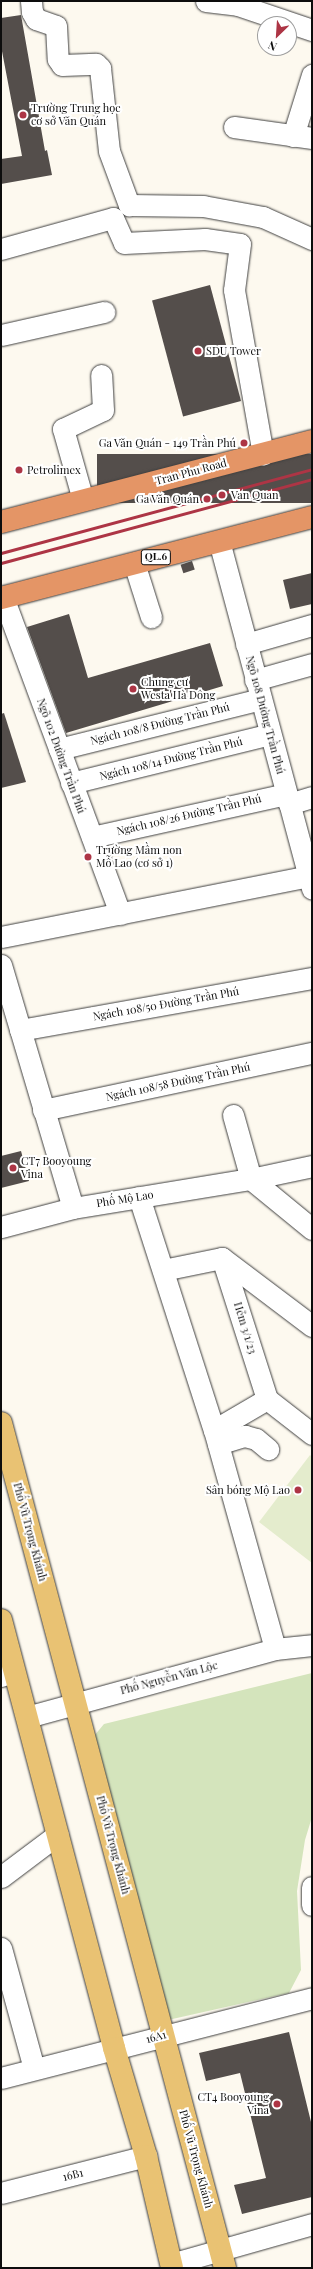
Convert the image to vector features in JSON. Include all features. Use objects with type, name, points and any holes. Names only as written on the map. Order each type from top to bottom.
[{"type":"highway","name":"Tran Phu Road","points":[[2,518],[83,500],[312,441]]},
{"type":"highway","name":"QL.6","points":[[2,597],[312,517]]},
{"type":"main road","name":"Phố Vũ Trọng Khánh","points":[[1,1423],[223,2259]]},
{"type":"main road","points":[[1,1620],[8,1673],[27,1717],[114,2048],[146,2156],[172,2266]]},
{"type":"street","points":[[31,1],[32,12],[36,19],[56,26],[58,59],[62,65],[96,64],[100,68],[109,150],[129,205],[203,206],[263,217],[312,238]]},
{"type":"street","points":[[206,1],[261,6],[312,30]]},
{"type":"street","points":[[234,127],[302,137],[312,75]]},
{"type":"street","points":[[1,249],[113,218],[124,243],[205,239],[240,244],[234,290],[263,454]]},
{"type":"street","points":[[1,335],[104,312]]},
{"type":"street","points":[[83,500],[63,429],[103,410],[101,375]]},
{"type":"street","name":"Ngõ 108 Đường Trần Phú","points":[[219,541],[310,883]]},
{"type":"street","points":[[134,563],[151,617]]},
{"type":"street","name":"Ngõ 102 Đường Trần Phú","points":[[2,597],[120,914]]},
{"type":"street","points":[[246,644],[312,625]]},
{"type":"street","name":"Ngách 108/8 Đường Trần Phú","points":[[59,749],[258,690],[312,664]]},
{"type":"street","name":"Ngách 108/14 Đường Trần Phú","points":[[72,783],[270,734]]},
{"type":"street","name":"Ngách 108/26 Đường Trần Phú","points":[[92,837],[288,799],[312,797]]},
{"type":"street","points":[[1,937],[120,914],[310,883]]},
{"type":"street","points":[[1,965],[73,1208]]},
{"type":"street","name":"Ngách 108/50 Đường Trần Phú","points":[[20,1030],[312,978]]},
{"type":"street","name":"Ngách 108/58 Đường Trần Phú","points":[[43,1110],[312,1053]]},
{"type":"street","points":[[233,1115],[251,1179],[312,1229]]},
{"type":"street","name":"Phố Mộ Lao","points":[[1,1227],[73,1208],[251,1179],[312,1166]]},
{"type":"street","points":[[139,1197],[216,1437],[275,1649]]},
{"type":"street","points":[[163,1270],[222,1258],[312,1326]]},
{"type":"street","name":"Hẻm 3/1/23","points":[[222,1258],[230,1279],[266,1398]]},
{"type":"street","points":[[216,1437],[266,1398],[312,1434]]},
{"type":"street","points":[[216,1437],[244,1436],[256,1439],[268,1449]]},
{"type":"street","name":"Phố Nguyễn Văn Lộc","points":[[27,1717],[275,1649],[312,1645]]},
{"type":"street","points":[[1,1877],[58,1834]]},
{"type":"street","points":[[312,1887],[312,1905]]},
{"type":"street","points":[[1,1948],[34,2069]]},
{"type":"street","name":"16A1","points":[[1,2078],[163,2035],[312,1998]]},
{"type":"street","name":"16B1","points":[[1,2193],[146,2156]]},
{"type":"street","points":[[172,2266],[223,2259],[312,2224]]},
{"type":"green space","name":"Sân bóng Mộ Lao","points":[[310,1455],[312,1457],[312,1563],[259,1522]]},
{"type":"green space","points":[[312,1673],[312,1817],[305,1840],[297,1891],[301,1970],[289,1993],[168,2020],[94,1736],[104,1724]]},
{"type":"building","points":[[21,15],[45,151],[47,150],[52,175],[1,184],[1,159],[22,156],[1,46],[1,18]]},
{"type":"building","name":"SDU Tower","points":[[210,285],[241,401],[183,416],[152,301]]},
{"type":"building","points":[[97,454],[312,454],[312,503],[97,503]]},
{"type":"building","points":[[192,561],[195,570],[183,573],[181,565]]},
{"type":"building","points":[[312,573],[312,604],[290,609],[283,580]]},
{"type":"building","name":"Chung cư Westa Hà Đông","points":[[69,614],[88,678],[210,643],[223,686],[66,733],[27,627]]},
{"type":"building","points":[[4,713],[26,782],[1,788],[1,714]]},
{"type":"building","name":"CT7 Booyoung Vina","points":[[21,1151],[29,1181],[1,1188],[1,1156]]},
{"type":"building","name":"CT4 Booyoung Vina","points":[[289,2032],[312,2126],[312,2197],[242,2214],[234,2185],[266,2178],[240,2073],[206,2081],[199,2053]]},
{"type":"railway","points":[[1,553],[312,469]]},
{"type":"railway","points":[[1,563],[312,479]]},
{"type":"place","name":"Trường Trung học cơ sở Văn Quán","points":[[23,115]]},
{"type":"place","name":"SDU Tower","points":[[198,351]]},
{"type":"place","name":"Ga Văn Quán - 149 Trần Phú","points":[[244,443]]},
{"type":"place","name":"Petrolimex","points":[[19,470]]},
{"type":"place","name":"Van Quan","points":[[222,495]]},
{"type":"place","name":"Ga Văn Quán","points":[[207,499]]},
{"type":"place","name":"Chung cư Westa Hà Đông","points":[[133,689]]},
{"type":"place","name":"Trường Mầm non Mỗ Lao (cơ sở 1)","points":[[88,857]]},
{"type":"place","name":"CT7 Booyoung Vina","points":[[13,1168]]},
{"type":"place","name":"Sân bóng Mộ Lao","points":[[298,1490]]},
{"type":"place","name":"CT4 Booyoung Vina","points":[[277,2104]]}]
